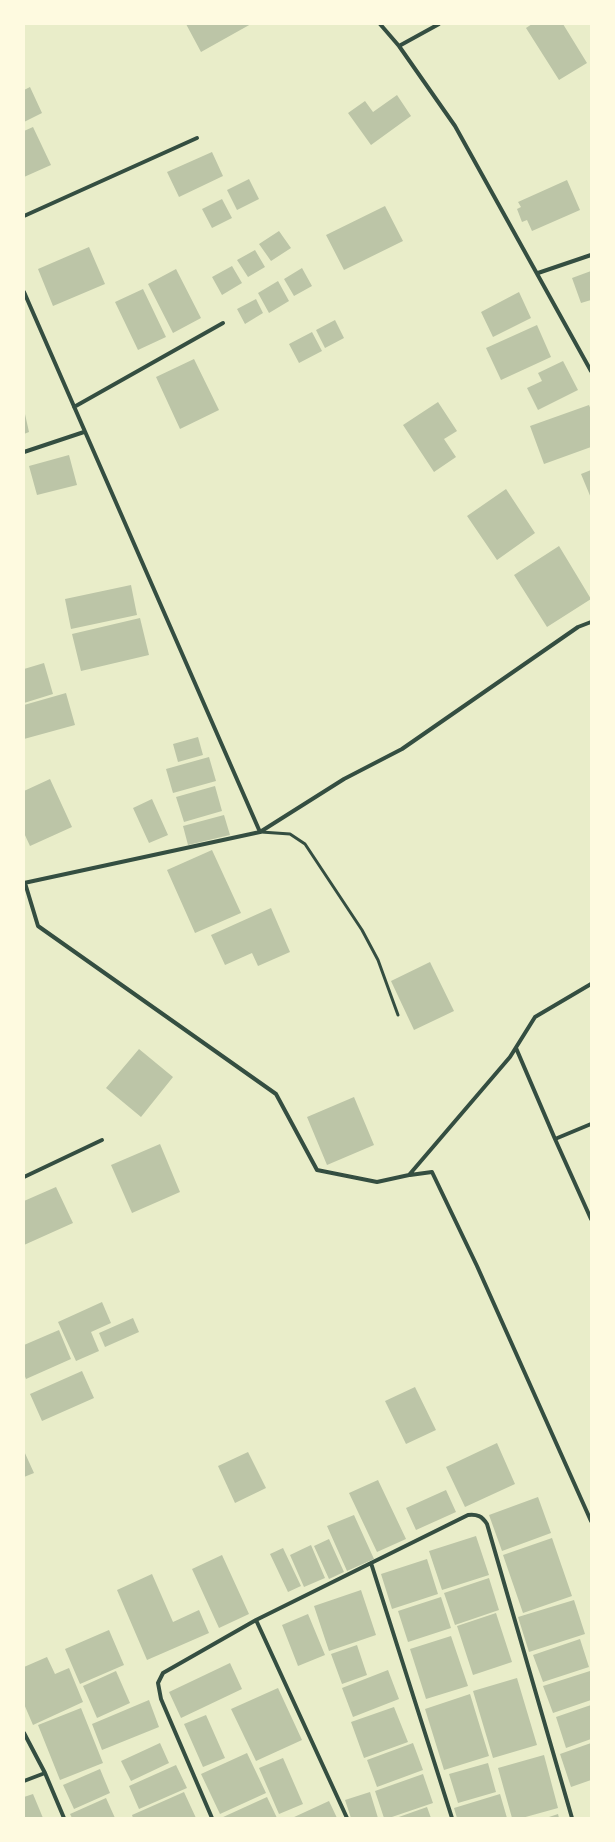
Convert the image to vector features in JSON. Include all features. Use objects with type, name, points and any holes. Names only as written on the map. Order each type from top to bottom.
[{"type":"street","points":[[380,24],[399,46],[455,126],[538,272],[591,371]]},
{"type":"street","points":[[399,46],[439,24]]},
{"type":"street","points":[[24,216],[197,138]]},
{"type":"street","points":[[538,272],[591,255]]},
{"type":"street","points":[[24,292],[260,832]]},
{"type":"street","points":[[74,407],[223,323]]},
{"type":"street","points":[[24,452],[84,432]]},
{"type":"street","points":[[591,622],[578,627],[402,749],[344,779],[260,832],[25,883],[38,926],[276,1094],[317,1170],[377,1182],[409,1174],[432,1172],[477,1266],[591,1521]]},
{"type":"street","points":[[409,1174],[510,1058],[535,1017],[591,984]]},
{"type":"street","points":[[516,1048],[555,1140],[591,1219]]},
{"type":"street","points":[[555,1140],[591,1124]]},
{"type":"street","points":[[24,1177],[102,1140]]},
{"type":"street","points":[[212,1818],[161,1699],[158,1683],[163,1673],[176,1664],[256,1620],[468,1515],[476,1514],[483,1518],[487,1524],[572,1818]]},
{"type":"street","points":[[371,1563],[452,1818]]},
{"type":"street","points":[[256,1620],[347,1818]]},
{"type":"street","points":[[24,1733],[45,1772],[64,1818]]},
{"type":"street","points":[[24,1781],[45,1772]]},
{"type":"lane","points":[[260,832],[290,834],[305,844],[365,936],[378,960],[398,1015]]},
{"type":"building","points":[[186,24],[251,24],[201,52]]},
{"type":"building","points":[[532,24],[563,24],[587,63],[559,80],[526,28]]},
{"type":"building","points":[[30,87],[42,113],[24,122],[24,90]]},
{"type":"building","points":[[397,95],[411,116],[371,145],[348,113],[365,101],[373,112]]},
{"type":"building","points":[[33,127],[51,165],[24,177],[24,131]]},
{"type":"building","points":[[212,152],[223,176],[179,197],[167,172]]},
{"type":"building","points":[[249,179],[259,199],[237,210],[227,190]]},
{"type":"building","points":[[567,180],[580,210],[532,231],[527,220],[522,222],[517,209],[521,207],[518,202]]},
{"type":"building","points":[[222,199],[232,218],[212,228],[202,209]]},
{"type":"building","points":[[385,206],[403,241],[344,270],[326,235]]},
{"type":"building","points":[[279,231],[291,248],[271,261],[259,244]]},
{"type":"building","points":[[89,247],[105,284],[53,306],[38,269]]},
{"type":"building","points":[[255,250],[265,267],[248,277],[237,260]]},
{"type":"building","points":[[232,266],[242,283],[222,295],[212,277]]},
{"type":"building","points":[[302,268],[312,286],[294,296],[284,279]]},
{"type":"building","points":[[176,269],[201,318],[173,333],[148,284]]},
{"type":"building","points":[[591,271],[591,300],[581,303],[572,278]]},
{"type":"building","points":[[278,281],[289,301],[269,313],[258,293]]},
{"type":"building","points":[[143,289],[166,337],[138,350],[115,302]]},
{"type":"building","points":[[519,292],[531,318],[493,337],[481,312]]},
{"type":"building","points":[[256,299],[263,313],[245,324],[237,309]]},
{"type":"building","points":[[335,320],[344,338],[325,348],[316,330]]},
{"type":"building","points":[[537,325],[551,357],[501,380],[486,348]]},
{"type":"building","points":[[312,332],[322,351],[299,363],[289,344]]},
{"type":"building","points":[[194,359],[219,410],[180,429],[156,377]]},
{"type":"building","points":[[563,361],[578,390],[538,410],[527,388],[542,381],[538,373]]},
{"type":"building","points":[[438,402],[457,431],[444,439],[456,457],[434,472],[403,425]]},
{"type":"building","points":[[589,405],[591,410],[591,447],[544,464],[530,426]]},
{"type":"building","points":[[25,414],[29,432],[24,434],[24,415]]},
{"type":"building","points":[[69,455],[77,485],[37,495],[29,466]]},
{"type":"building","points":[[591,470],[591,498],[581,474]]},
{"type":"building","points":[[506,489],[535,533],[497,560],[467,516]]},
{"type":"building","points":[[559,546],[591,599],[547,627],[514,575]]},
{"type":"building","points":[[131,585],[137,615],[71,629],[65,599]]},
{"type":"building","points":[[140,618],[149,655],[81,671],[72,634]]},
{"type":"building","points":[[44,663],[53,694],[24,703],[24,669]]},
{"type":"building","points":[[66,693],[75,725],[24,739],[24,705]]},
{"type":"building","points":[[198,737],[203,755],[178,762],[173,744]]},
{"type":"building","points":[[209,757],[216,781],[173,793],[166,769]]},
{"type":"building","points":[[50,779],[72,827],[30,846],[24,833],[24,791]]},
{"type":"building","points":[[215,786],[222,811],[184,822],[176,797]]},
{"type":"building","points":[[152,799],[168,835],[149,843],[133,808]]},
{"type":"building","points":[[224,815],[230,835],[188,845],[183,826]]},
{"type":"building","points":[[212,850],[241,913],[195,933],[167,870]]},
{"type":"building","points":[[271,908],[290,952],[258,966],[252,953],[225,965],[211,935]]},
{"type":"building","points":[[430,962],[454,1011],[414,1030],[391,981]]},
{"type":"building","points":[[139,1049],[173,1077],[141,1117],[106,1088]]},
{"type":"building","points":[[354,1097],[374,1145],[327,1165],[307,1117]]},
{"type":"building","points":[[160,1144],[180,1192],[132,1213],[111,1165]]},
{"type":"building","points":[[56,1187],[73,1223],[24,1245],[24,1201]]},
{"type":"building","points":[[102,1302],[111,1323],[91,1332],[99,1351],[76,1361],[58,1322]]},
{"type":"building","points":[[133,1318],[139,1332],[105,1347],[99,1333]]},
{"type":"building","points":[[59,1330],[71,1359],[26,1379],[24,1374],[24,1345]]},
{"type":"building","points":[[82,1371],[94,1398],[42,1421],[30,1394]]},
{"type":"building","points":[[415,1387],[436,1430],[406,1444],[385,1401]]},
{"type":"building","points":[[497,1443],[515,1484],[465,1507],[446,1467]]},
{"type":"building","points":[[24,1451],[34,1473],[24,1477]]},
{"type":"building","points":[[248,1452],[266,1488],[235,1503],[218,1466]]},
{"type":"building","points":[[378,1480],[406,1539],[377,1552],[349,1493]]},
{"type":"building","points":[[446,1490],[456,1512],[416,1530],[406,1508]]},
{"type":"building","points":[[538,1497],[551,1533],[502,1551],[489,1515]]},
{"type":"building","points":[[354,1515],[374,1559],[347,1571],[327,1526]]},
{"type":"building","points":[[476,1536],[489,1575],[442,1590],[429,1551]]},
{"type":"building","points":[[552,1538],[572,1596],[523,1613],[503,1555]]},
{"type":"building","points":[[329,1539],[344,1572],[329,1579],[314,1546]]},
{"type":"building","points":[[311,1545],[325,1578],[304,1587],[290,1555]]},
{"type":"building","points":[[283,1548],[301,1586],[288,1592],[270,1554]]},
{"type":"building","points":[[222,1555],[249,1614],[219,1628],[192,1569]]},
{"type":"building","points":[[427,1559],[438,1594],[392,1609],[381,1574]]},
{"type":"building","points":[[152,1574],[173,1622],[199,1610],[209,1633],[147,1660],[117,1590]]},
{"type":"building","points":[[489,1578],[499,1610],[455,1625],[444,1593]]},
{"type":"building","points":[[361,1590],[376,1635],[329,1651],[314,1606]]},
{"type":"building","points":[[441,1597],[451,1628],[408,1642],[398,1611]]},
{"type":"building","points":[[574,1600],[585,1634],[529,1652],[518,1617]]},
{"type":"building","points":[[496,1613],[512,1662],[473,1675],[457,1626]]},
{"type":"building","points":[[308,1614],[325,1655],[298,1666],[282,1625]]},
{"type":"building","points":[[109,1630],[124,1665],[80,1684],[65,1649]]},
{"type":"building","points":[[451,1636],[468,1686],[426,1699],[410,1649]]},
{"type":"building","points":[[580,1639],[589,1667],[543,1682],[533,1655]]},
{"type":"building","points":[[357,1645],[367,1675],[342,1684],[331,1654]]},
{"type":"building","points":[[47,1657],[55,1674],[69,1668],[83,1702],[33,1725],[24,1704],[24,1667]]},
{"type":"building","points":[[230,1663],[242,1689],[181,1718],[169,1692]]},
{"type":"building","points":[[388,1670],[399,1699],[353,1717],[342,1688]]},
{"type":"building","points":[[116,1671],[130,1703],[97,1718],[83,1686]]},
{"type":"building","points":[[590,1671],[591,1700],[553,1713],[543,1686]]},
{"type":"building","points":[[517,1678],[537,1745],[493,1758],[473,1691]]},
{"type":"building","points":[[278,1688],[302,1740],[256,1761],[231,1709]]},
{"type":"building","points":[[470,1694],[489,1756],[444,1770],[425,1709]]},
{"type":"building","points":[[149,1700],[159,1727],[102,1750],[92,1724]]},
{"type":"building","points":[[591,1705],[591,1739],[566,1748],[556,1717]]},
{"type":"building","points":[[394,1707],[408,1742],[364,1758],[351,1722]]},
{"type":"building","points":[[81,1708],[103,1763],[60,1780],[38,1725]]},
{"type":"building","points":[[206,1715],[225,1758],[203,1767],[184,1724]]},
{"type":"building","points":[[160,1743],[169,1763],[131,1781],[121,1761]]},
{"type":"building","points":[[413,1743],[423,1770],[377,1787],[367,1760]]},
{"type":"building","points":[[591,1743],[591,1780],[571,1787],[560,1754]]},
{"type":"building","points":[[247,1753],[266,1793],[220,1814],[201,1774]]},
{"type":"building","points":[[544,1755],[558,1808],[522,1818],[512,1818],[498,1768]]},
{"type":"building","points":[[283,1758],[303,1804],[279,1814],[259,1768]]},
{"type":"building","points":[[488,1763],[496,1792],[458,1803],[449,1774]]},
{"type":"building","points":[[176,1765],[187,1788],[139,1809],[129,1786]]},
{"type":"building","points":[[100,1769],[110,1793],[74,1809],[63,1785]]},
{"type":"building","points":[[423,1774],[433,1803],[389,1818],[384,1818],[375,1791]]},
{"type":"building","points":[[184,1792],[196,1818],[133,1818],[132,1815]]},
{"type":"building","points":[[370,1792],[378,1818],[351,1818],[345,1800]]},
{"type":"building","points":[[33,1794],[43,1818],[24,1818],[24,1797]]},
{"type":"building","points":[[500,1794],[507,1818],[457,1818],[454,1808]]},
{"type":"building","points":[[267,1797],[277,1818],[221,1818]]},
{"type":"building","points":[[106,1798],[115,1818],[72,1818],[70,1814]]},
{"type":"building","points":[[329,1801],[337,1818],[292,1818]]},
{"type":"building","points":[[427,1807],[431,1818],[396,1818]]},
{"type":"building","points":[[558,1814],[559,1818],[546,1818]]}]
